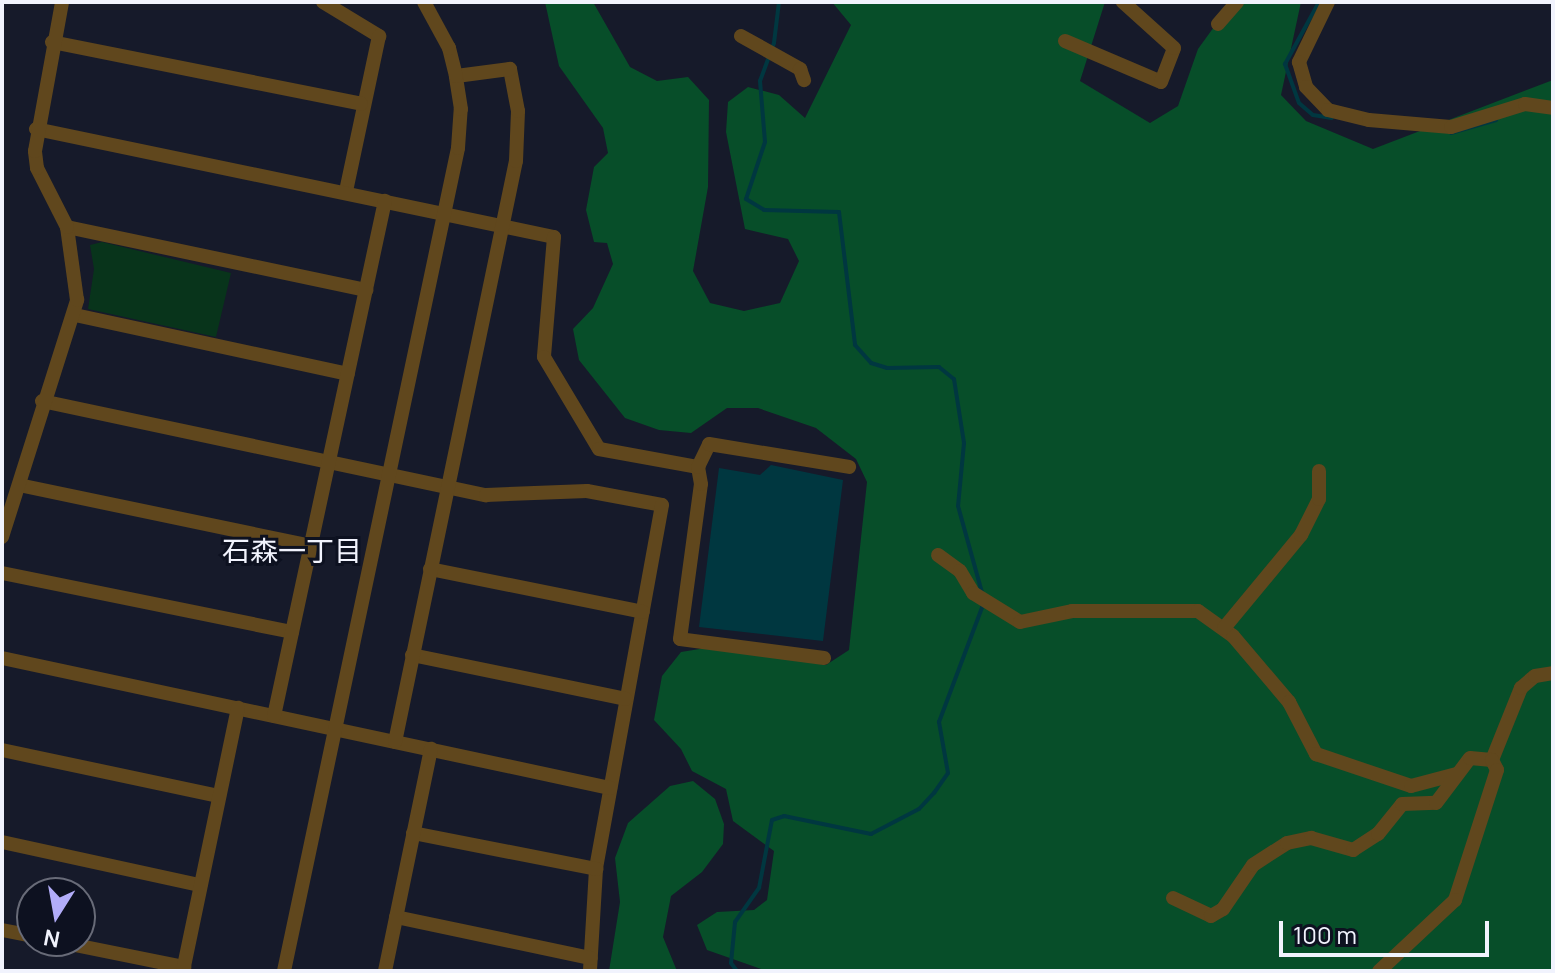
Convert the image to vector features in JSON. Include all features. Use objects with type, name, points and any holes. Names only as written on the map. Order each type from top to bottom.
[{"type":"street","points":[[2,537],[42,401],[75,315],[76,272],[67,227],[37,168],[36,129],[62,2]]},
{"type":"street","points":[[323,2],[379,36],[361,104],[346,191]]},
{"type":"street","points":[[284,971],[336,729],[385,473],[440,213],[458,148],[461,109],[456,76],[449,48],[424,2]]},
{"type":"street","points":[[1065,41],[1161,82],[1174,48],[1123,2]]},
{"type":"street","points":[[1218,24],[1237,2]]},
{"type":"street","points":[[1328,2],[1299,62],[1306,87],[1328,110],[1369,120],[1451,127],[1475,124],[1525,104],[1553,108]]},
{"type":"street","points":[[741,36],[800,69],[804,80]]},
{"type":"street","points":[[52,42],[361,104]]},
{"type":"street","points":[[395,742],[516,161],[518,111],[510,69],[456,76]]},
{"type":"street","points":[[36,129],[346,191],[554,237],[544,357],[599,449],[698,467]]},
{"type":"street","points":[[274,716],[385,201]]},
{"type":"street","points":[[67,227],[366,290]]},
{"type":"street","points":[[75,315],[348,374]]},
{"type":"street","points":[[42,401],[486,495],[613,493],[662,505],[596,869],[591,964],[396,917]]},
{"type":"street","points":[[824,658],[680,639],[701,484],[698,467],[709,444],[849,467]]},
{"type":"street","points":[[1224,628],[1301,535],[1319,499],[1319,471]]},
{"type":"street","points":[[19,485],[311,546]]},
{"type":"street","points":[[938,555],[960,571],[973,593],[1020,622],[1031,624],[1072,611],[1181,608],[1214,618],[1289,702],[1316,754],[1411,786],[1456,774]]},
{"type":"street","points":[[430,569],[643,612]]},
{"type":"street","points":[[2,573],[292,632]]},
{"type":"street","points":[[412,655],[626,699]]},
{"type":"street","points":[[2,658],[610,788]]},
{"type":"street","points":[[1379,971],[1455,900],[1497,770],[1492,760],[1521,688],[1535,676],[1553,673]]},
{"type":"street","points":[[96,950],[184,969],[238,708]]},
{"type":"street","points":[[385,971],[431,749]]},
{"type":"street","points":[[2,750],[219,796]]},
{"type":"street","points":[[1173,898],[1211,916],[1223,909],[1253,865],[1287,843],[1311,838],[1353,850],[1378,834],[1402,804],[1436,803],[1470,758],[1492,760]]},
{"type":"street","points":[[413,833],[596,869]]},
{"type":"street","points":[[2,842],[200,885]]},
{"type":"shaded area","points":[[102,242],[231,273],[216,337],[88,309],[94,269],[90,245]]},
{"type":"shaded area","points":[[771,465],[843,480],[823,641],[699,627],[719,468],[760,475]]},
{"type":"green space","points":[[545,2],[593,2],[630,67],[657,81],[688,77],[709,100],[708,187],[693,271],[710,303],[744,311],[780,303],[799,261],[788,239],[745,229],[726,132],[728,102],[748,87],[779,95],[805,118],[851,25],[832,2],[1105,2],[1080,81],[1150,123],[1178,106],[1198,49],[1232,2],[1301,2],[1281,95],[1306,121],[1373,149],[1553,80],[1553,971],[767,971],[707,950],[697,925],[717,912],[754,910],[767,900],[774,851],[733,821],[726,789],[692,771],[681,749],[654,720],[662,676],[681,652],[718,646],[826,665],[849,650],[867,482],[856,459],[816,428],[758,408],[727,408],[691,433],[659,430],[625,418],[579,360],[573,329],[593,308],[613,264],[607,243],[594,242],[586,210],[594,167],[608,153],[603,128],[559,66]]},
{"type":"green space","points":[[693,781],[715,799],[724,824],[723,844],[702,872],[671,896],[663,937],[677,971],[609,971],[620,902],[615,858],[628,823],[670,786]]},
{"type":"waterway","points":[[779,2],[774,43],[760,81],[765,142],[746,199],[764,210],[839,212],[855,345],[871,363],[887,368],[939,367],[954,379],[964,443],[958,506],[983,596]]},
{"type":"waterway","points":[[1319,2],[1285,64],[1299,103],[1313,115],[1332,118]]},
{"type":"waterway","points":[[1451,133],[1496,120]]},
{"type":"waterway","points":[[737,971],[731,963],[735,922],[759,888],[772,820],[784,816],[871,834],[919,809],[948,773],[939,722],[983,605]]},
{"type":"district","name":"石森一丁目","points":[[292,550]]}]
